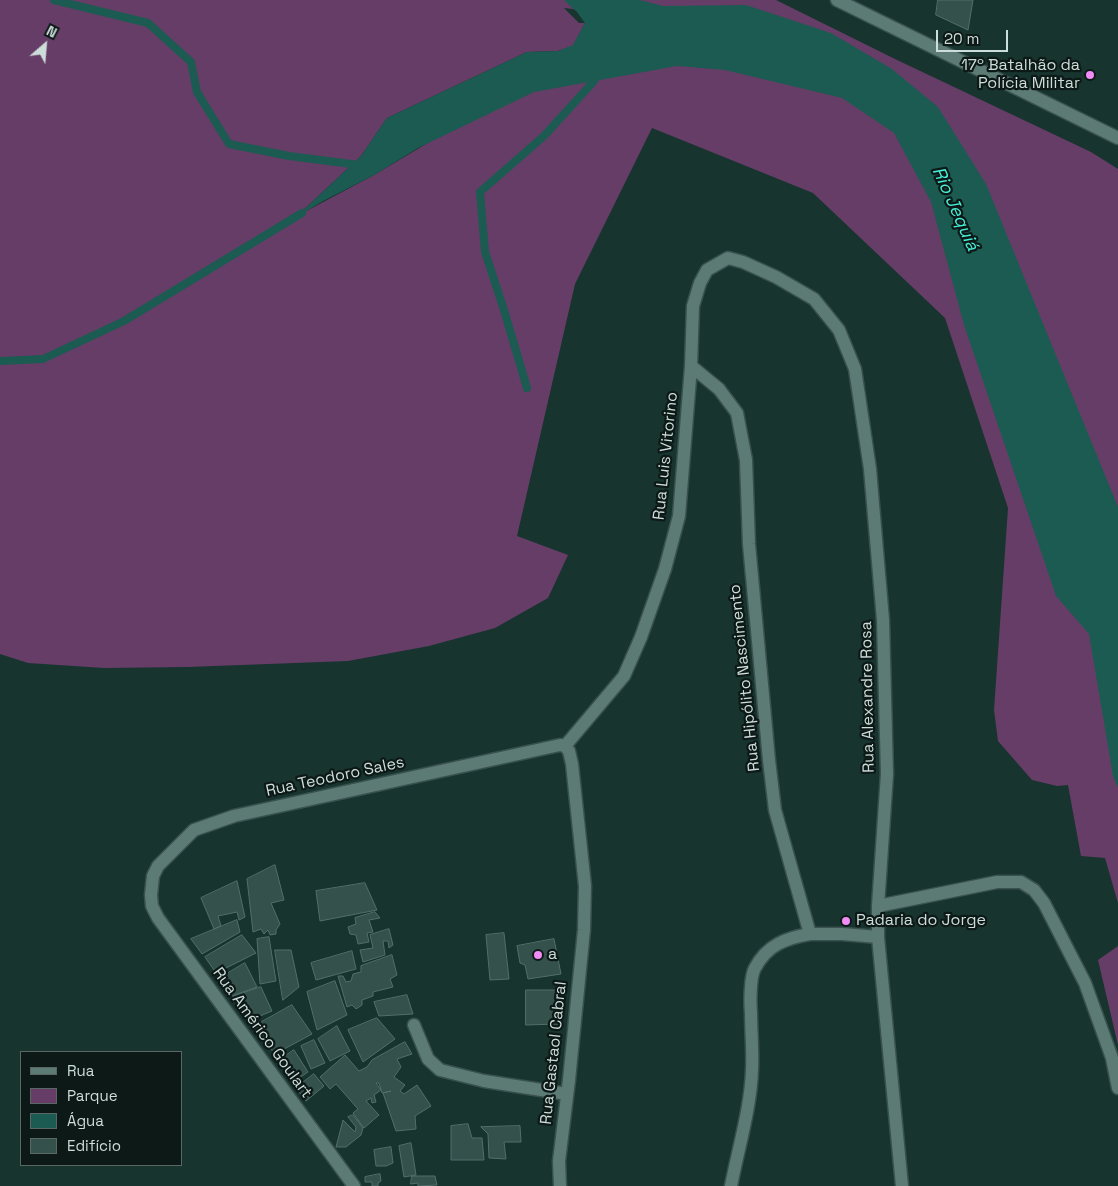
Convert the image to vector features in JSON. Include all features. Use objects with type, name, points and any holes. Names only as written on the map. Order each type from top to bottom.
[{"type":"street","points":[[837,0],[1118,138]]},
{"type":"street","name":"Rua Luis Vitorino","points":[[564,746],[624,676],[641,637],[665,569],[679,516],[691,366],[693,306],[700,283],[708,270],[728,258],[743,262]]},
{"type":"street","name":"Rua Alexandre Rosa","points":[[743,262],[776,277],[814,299],[839,330],[856,377],[870,469],[883,620],[887,774],[878,906],[878,937],[902,1186]]},
{"type":"street","name":"Rua Hipólito Nascimento","points":[[691,366],[720,389],[737,413],[746,460],[749,544],[775,810],[810,934]]},
{"type":"street","name":"Rua Teodoro Sales","points":[[151,895],[153,876],[158,866],[194,830],[234,816],[560,745],[564,746]]},
{"type":"street","name":"Rua Gastaol Cabral","points":[[560,1186],[559,1161],[584,930],[585,886],[572,764],[569,751],[564,746]]},
{"type":"street","points":[[878,906],[997,882],[1021,882],[1034,890],[1044,903],[1085,983],[1112,1058],[1118,1088]]},
{"type":"street","name":"Rua Américo Goulart","points":[[151,895],[152,906],[158,918],[354,1186]]},
{"type":"street","points":[[731,1186],[746,1114],[752,1071],[750,1006],[753,970],[774,945],[796,936],[842,934],[878,937]]},
{"type":"street","points":[[414,1025],[428,1059],[440,1070],[484,1082],[566,1094]]},
{"type":"green space","points":[[0,0],[776,0],[1091,152],[1118,169],[1118,542],[928,115],[663,19],[564,8],[579,23],[585,23],[573,46],[558,51],[527,52],[387,118],[361,156],[297,216],[374,175],[530,82],[676,55],[846,89],[902,125],[1098,630],[1118,743],[1118,903],[1105,858],[1081,856],[1068,785],[1057,786],[1032,780],[998,741],[994,710],[1008,508],[945,318],[813,193],[652,128],[575,284],[517,536],[568,555],[548,598],[495,628],[429,646],[348,661],[104,668],[28,663],[0,654]]},
{"type":"green space","points":[[1118,946],[1118,1045],[1098,960]]},
{"type":"water","name":"Rio Jequiá","points":[[564,0],[640,0],[663,6],[746,5],[831,33],[892,69],[938,107],[986,184],[1118,507],[1118,788],[1113,776],[1089,634],[1056,596],[964,325],[931,202],[894,133],[842,98],[725,70],[677,66],[534,92],[418,148],[374,175],[323,201],[295,218],[361,156],[387,118],[527,52],[558,51],[573,45],[585,23],[577,12]]},
{"type":"building","points":[[938,0],[973,0],[968,30],[936,15]]},
{"type":"building","points":[[275,865],[284,900],[271,903],[280,924],[276,934],[270,935],[268,930],[264,934],[261,929],[253,932],[247,879]]},
{"type":"building","points":[[237,881],[245,917],[239,920],[237,912],[218,916],[221,926],[214,929],[201,898]]},
{"type":"building","points":[[365,883],[377,910],[320,921],[316,891]]},
{"type":"building","points":[[375,912],[380,918],[369,920],[373,932],[367,933],[369,942],[358,944],[356,935],[350,934],[348,927],[356,924],[355,918]]},
{"type":"building","points":[[237,920],[240,932],[202,954],[191,939]]},
{"type":"building","points":[[389,929],[393,945],[389,948],[388,941],[383,941],[385,955],[363,962],[360,950],[373,948],[370,935]]},
{"type":"building","points":[[504,933],[509,979],[490,980],[486,935]]},
{"type":"building","points":[[242,935],[256,953],[216,973],[205,957]]},
{"type":"building","points":[[269,937],[276,981],[260,984],[257,939]]},
{"type":"building","name":"a","points":[[554,939],[561,974],[528,979],[525,965],[520,963],[517,946]]},
{"type":"building","points":[[275,950],[291,950],[299,987],[283,1000]]},
{"type":"building","points":[[352,951],[356,969],[316,980],[311,963]]},
{"type":"building","points":[[392,955],[397,975],[390,979],[393,987],[373,992],[373,996],[362,1000],[362,1005],[356,1009],[352,1005],[347,1007],[338,976],[343,976],[346,982],[351,981],[353,974],[361,972],[361,966]]},
{"type":"building","points":[[245,963],[257,987],[232,996],[220,978]]},
{"type":"building","points":[[335,981],[347,1015],[317,1030],[307,992]]},
{"type":"building","points":[[261,987],[272,1011],[248,1021],[233,997]]},
{"type":"building","points":[[526,990],[558,990],[558,1024],[526,1025]]},
{"type":"building","points":[[407,995],[413,1014],[379,1016],[374,1002]]},
{"type":"building","points":[[292,1005],[312,1034],[275,1054],[253,1027]]},
{"type":"building","points":[[377,1018],[395,1039],[363,1062],[348,1030]]},
{"type":"building","points":[[337,1026],[350,1051],[330,1061],[318,1039]]},
{"type":"building","points":[[314,1040],[325,1063],[311,1069],[301,1046]]},
{"type":"building","points":[[405,1042],[412,1054],[397,1059],[401,1067],[394,1077],[405,1085],[400,1091],[404,1094],[417,1085],[431,1106],[415,1116],[416,1129],[396,1131],[383,1093],[391,1091],[382,1093],[379,1083],[376,1083],[381,1090],[374,1095],[376,1102],[372,1103],[371,1098],[366,1101],[379,1115],[364,1128],[353,1113],[358,1109],[336,1084],[330,1089],[320,1077],[345,1055],[359,1071],[367,1067],[372,1060]]},
{"type":"building","points":[[294,1050],[308,1072],[299,1078],[284,1057]]},
{"type":"building","points":[[314,1074],[324,1086],[306,1101],[296,1088]]},
{"type":"building","points":[[353,1115],[363,1128],[361,1135],[346,1147],[336,1147],[343,1120],[355,1132],[356,1127],[348,1117]]},
{"type":"building","points":[[468,1124],[472,1138],[482,1138],[484,1160],[451,1160],[451,1126]]},
{"type":"building","points":[[520,1126],[521,1142],[504,1142],[506,1159],[489,1158],[488,1134],[481,1127]]},
{"type":"building","points":[[411,1143],[416,1175],[404,1177],[399,1146]]},
{"type":"building","points":[[391,1147],[393,1163],[386,1166],[376,1166],[374,1150]]},
{"type":"building","points":[[380,1174],[381,1181],[378,1183],[378,1186],[372,1186],[372,1182],[365,1182],[365,1177]]},
{"type":"building","points":[[412,1176],[435,1176],[437,1185],[418,1186],[418,1183],[411,1184]]},
{"type":"waterway","points":[[54,0],[148,23],[191,62],[197,92],[229,144],[289,156],[359,165]]},
{"type":"waterway","points":[[527,388],[485,252],[480,192],[544,136],[594,81],[597,73]]},
{"type":"waterway","points":[[0,361],[43,359],[124,321],[302,213]]},
{"type":"place","name":"17º Batalhão da Polícia Militar","points":[[1090,75]]},
{"type":"place","name":"Padaria do Jorge","points":[[846,921]]},
{"type":"place","name":"a","points":[[538,955]]}]
